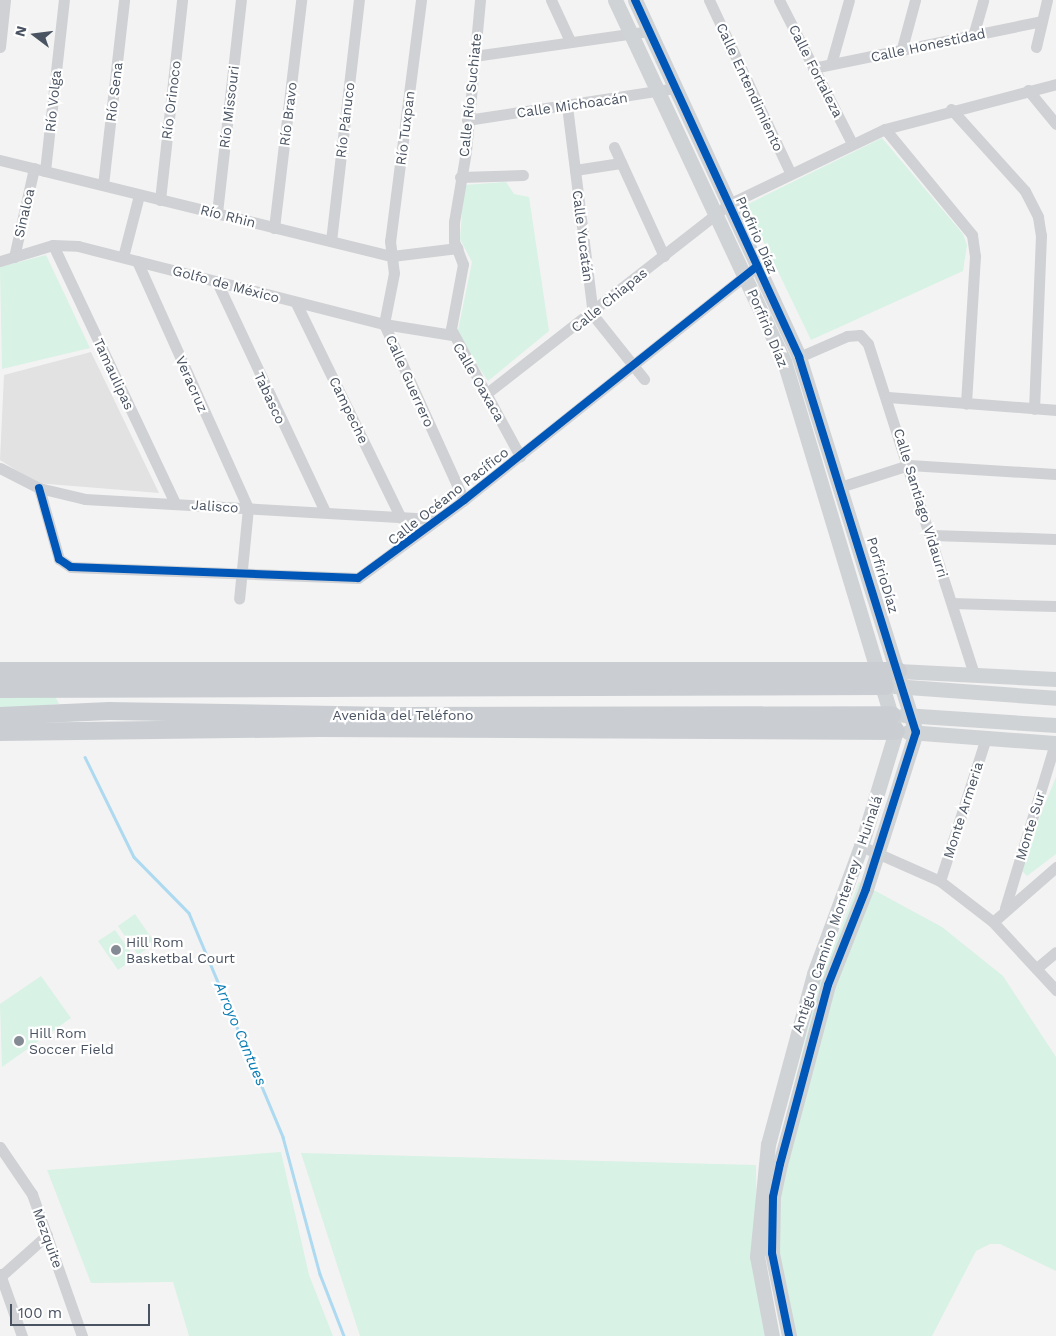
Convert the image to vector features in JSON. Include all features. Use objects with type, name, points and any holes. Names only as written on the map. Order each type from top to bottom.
[{"type":"main road","points":[[0,671],[65,678],[607,681]]},
{"type":"main road","points":[[0,689],[65,678]]},
{"type":"main road","points":[[65,678],[67,712]]},
{"type":"main road","points":[[93,678],[187,685],[892,679]]},
{"type":"main road","points":[[0,732],[193,721],[187,685]]},
{"type":"main road","name":"Avenida del Teléfono","points":[[0,716],[67,712],[193,721],[681,723],[807,714],[894,723]]},
{"type":"main road","points":[[681,723],[894,723]]},
{"type":"street","points":[[0,47],[5,0]]},
{"type":"street","name":"Río Volga","points":[[40,170],[64,0]]},
{"type":"street","name":"Río Sena","points":[[103,185],[124,0]]},
{"type":"street","name":"Río Orinoco","points":[[160,200],[182,0]]},
{"type":"street","name":"Río Missouri","points":[[217,213],[241,0]]},
{"type":"street","name":"Río Bravo","points":[[274,228],[301,0]]},
{"type":"street","name":"Río Pánuco","points":[[331,241],[358,0]]},
{"type":"street","name":"Río Tuxpan","points":[[392,256],[421,0]]},
{"type":"street","name":"Calle Río Suchiate","points":[[452,335],[463,264],[454,232],[480,0]]},
{"type":"street","points":[[551,0],[570,41]]},
{"type":"street","points":[[615,0],[629,34],[658,92],[723,209]]},
{"type":"street","name":"Profirio Díaz","points":[[635,0],[677,88],[723,209],[751,270],[800,357],[843,486]]},
{"type":"street","name":"Calle Entendimiento","points":[[709,0],[791,174]]},
{"type":"street","points":[[831,64],[849,0]]},
{"type":"street","points":[[901,52],[915,0]]},
{"type":"street","points":[[973,36],[983,0]]},
{"type":"street","points":[[1036,47],[1047,0]]},
{"type":"street","name":"Calle Fortaleza","points":[[782,2],[852,143]]},
{"type":"street","name":"Calle Honestidad","points":[[814,68],[901,52],[1041,21]]},
{"type":"street","points":[[474,56],[650,31]]},
{"type":"street","name":"Calle Chiapas","points":[[487,393],[593,315],[723,209],[852,143],[886,129],[951,109],[1056,84]]},
{"type":"street","name":"Calle Michoacán","points":[[466,120],[677,88]]},
{"type":"street","points":[[1028,90],[1056,124]]},
{"type":"street","name":"Calle Yucatán","points":[[567,106],[593,315]]},
{"type":"street","points":[[951,109],[1025,191],[1038,217],[1041,235],[1034,409]]},
{"type":"street","points":[[886,129],[972,235],[975,256],[966,404]]},
{"type":"street","points":[[614,147],[664,256]]},
{"type":"street","name":"Río Rhin","points":[[0,160],[392,256],[458,248]]},
{"type":"street","points":[[575,170],[620,163]]},
{"type":"street","name":"Sinaloa","points":[[14,257],[40,170]]},
{"type":"street","points":[[460,177],[524,175]]},
{"type":"street","points":[[123,257],[139,195]]},
{"type":"street","name":"Golfo de México","points":[[0,261],[53,245],[123,257],[296,303],[384,324],[452,335]]},
{"type":"street","name":"Tamaulipas","points":[[53,245],[176,503]]},
{"type":"street","name":"Calle Guerrero","points":[[392,256],[394,273],[384,324],[464,500]]},
{"type":"street","name":"Veracruz","points":[[137,261],[248,508]]},
{"type":"street","name":"Calle Océano Pacífico","points":[[39,488],[59,559],[65,566],[358,578],[464,500],[751,270]]},
{"type":"street","name":"Porfirio Díaz","points":[[751,270],[784,361],[892,679]]},
{"type":"street","name":"Tabasco","points":[[217,282],[325,512]]},
{"type":"street","name":"Campeche","points":[[296,303],[401,518]]},
{"type":"street","points":[[593,315],[644,379]]},
{"type":"street","name":"Calle Oaxaca","points":[[452,335],[487,393],[520,456]]},
{"type":"street","name":"Calle Santiago Vidaurri","points":[[800,357],[847,336],[860,335],[868,344],[888,398],[932,535],[974,675]]},
{"type":"street","points":[[888,398],[1056,410]]},
{"type":"street","points":[[843,486],[909,465],[1056,474]]},
{"type":"street","name":"Jalisco","points":[[0,468],[39,488],[85,499],[437,519]]},
{"type":"street","name":"PorfirioDíaz","points":[[843,486],[892,679]]},
{"type":"street","points":[[239,599],[248,508]]},
{"type":"street","points":[[932,535],[1056,539]]},
{"type":"street","points":[[952,603],[1056,606]]},
{"type":"street","points":[[892,679],[974,675],[1056,679]]},
{"type":"street","points":[[892,679],[1056,698]]},
{"type":"street","points":[[892,679],[913,715],[916,732]]},
{"type":"street","points":[[892,679],[894,723]]},
{"type":"street","points":[[894,723],[913,715],[1056,725]]},
{"type":"street","points":[[894,723],[916,732],[1056,743]]},
{"type":"street","name":"Antiguo Camino Monterrey - Huinalá","points":[[772,1336],[757,1256],[762,1178],[806,1001],[861,846],[894,723]]},
{"type":"street","name":"Antiguo Camino Monterrey - Huinalá","points":[[789,1336],[772,1253],[773,1197],[828,985],[878,853],[916,732]]},
{"type":"street","name":"Monte Armeria","points":[[940,881],[986,738]]},
{"type":"street","name":"Monte Sur","points":[[1006,908],[1056,743]]},
{"type":"street","points":[[861,846],[940,881],[993,922],[1038,967],[1056,990]]},
{"type":"street","points":[[993,922],[1006,908],[1056,867]]},
{"type":"street","points":[[1038,967],[1056,952]]},
{"type":"street","name":"Mezquite","points":[[0,1147],[32,1194],[82,1336]]},
{"type":"street","points":[[22,1336],[0,1275],[47,1235]]},
{"type":"shaded area","points":[[91,352],[159,493],[36,483],[0,460],[4,375]]},
{"type":"green space","points":[[882,138],[963,234],[967,245],[963,271],[811,340],[746,205]]},
{"type":"green space","points":[[506,182],[514,194],[529,197],[549,331],[488,381],[457,335],[472,262],[460,239],[464,185]]},
{"type":"green space","points":[[46,255],[90,348],[2,369],[0,267]]},
{"type":"green space","points":[[53,692],[59,704],[0,709],[0,695]]},
{"type":"green space","points":[[1056,777],[1056,854],[1027,876],[1019,868]]},
{"type":"green space","points":[[859,882],[942,927],[1003,976],[1056,1057],[1056,1271],[1000,1244],[990,1244],[976,1251],[932,1336],[793,1336],[774,1226],[775,1161],[820,981]]},
{"type":"green space","points":[[135,914],[155,943],[138,955],[118,926]]},
{"type":"green space","name":"Hill Rom Basketbal Court","points":[[115,930],[135,958],[118,970],[98,941]]},
{"type":"green space","name":"Hill Rom Soccer Field","points":[[41,976],[71,1018],[2,1067],[0,1004]]},
{"type":"green space","points":[[281,1152],[309,1275],[333,1336],[189,1336],[173,1282],[91,1283],[47,1170]]},
{"type":"green space","points":[[301,1153],[756,1165],[757,1241],[780,1336],[360,1336]]},
{"type":"waterway","name":"Arroyo Cantues","points":[[85,757],[134,857],[189,913],[283,1137],[320,1274],[344,1336]]},
{"type":"cycle path","points":[[635,0],[799,357],[916,732],[866,889],[828,985],[780,1164],[773,1197],[772,1253],[789,1336]]},
{"type":"cycle path","points":[[39,488],[59,559],[71,567],[358,578],[464,500],[757,266]]},
{"type":"place","name":"Hill Rom Basketbal Court","points":[[116,950]]},
{"type":"place","name":"Hill Rom Soccer Field","points":[[19,1041]]}]
